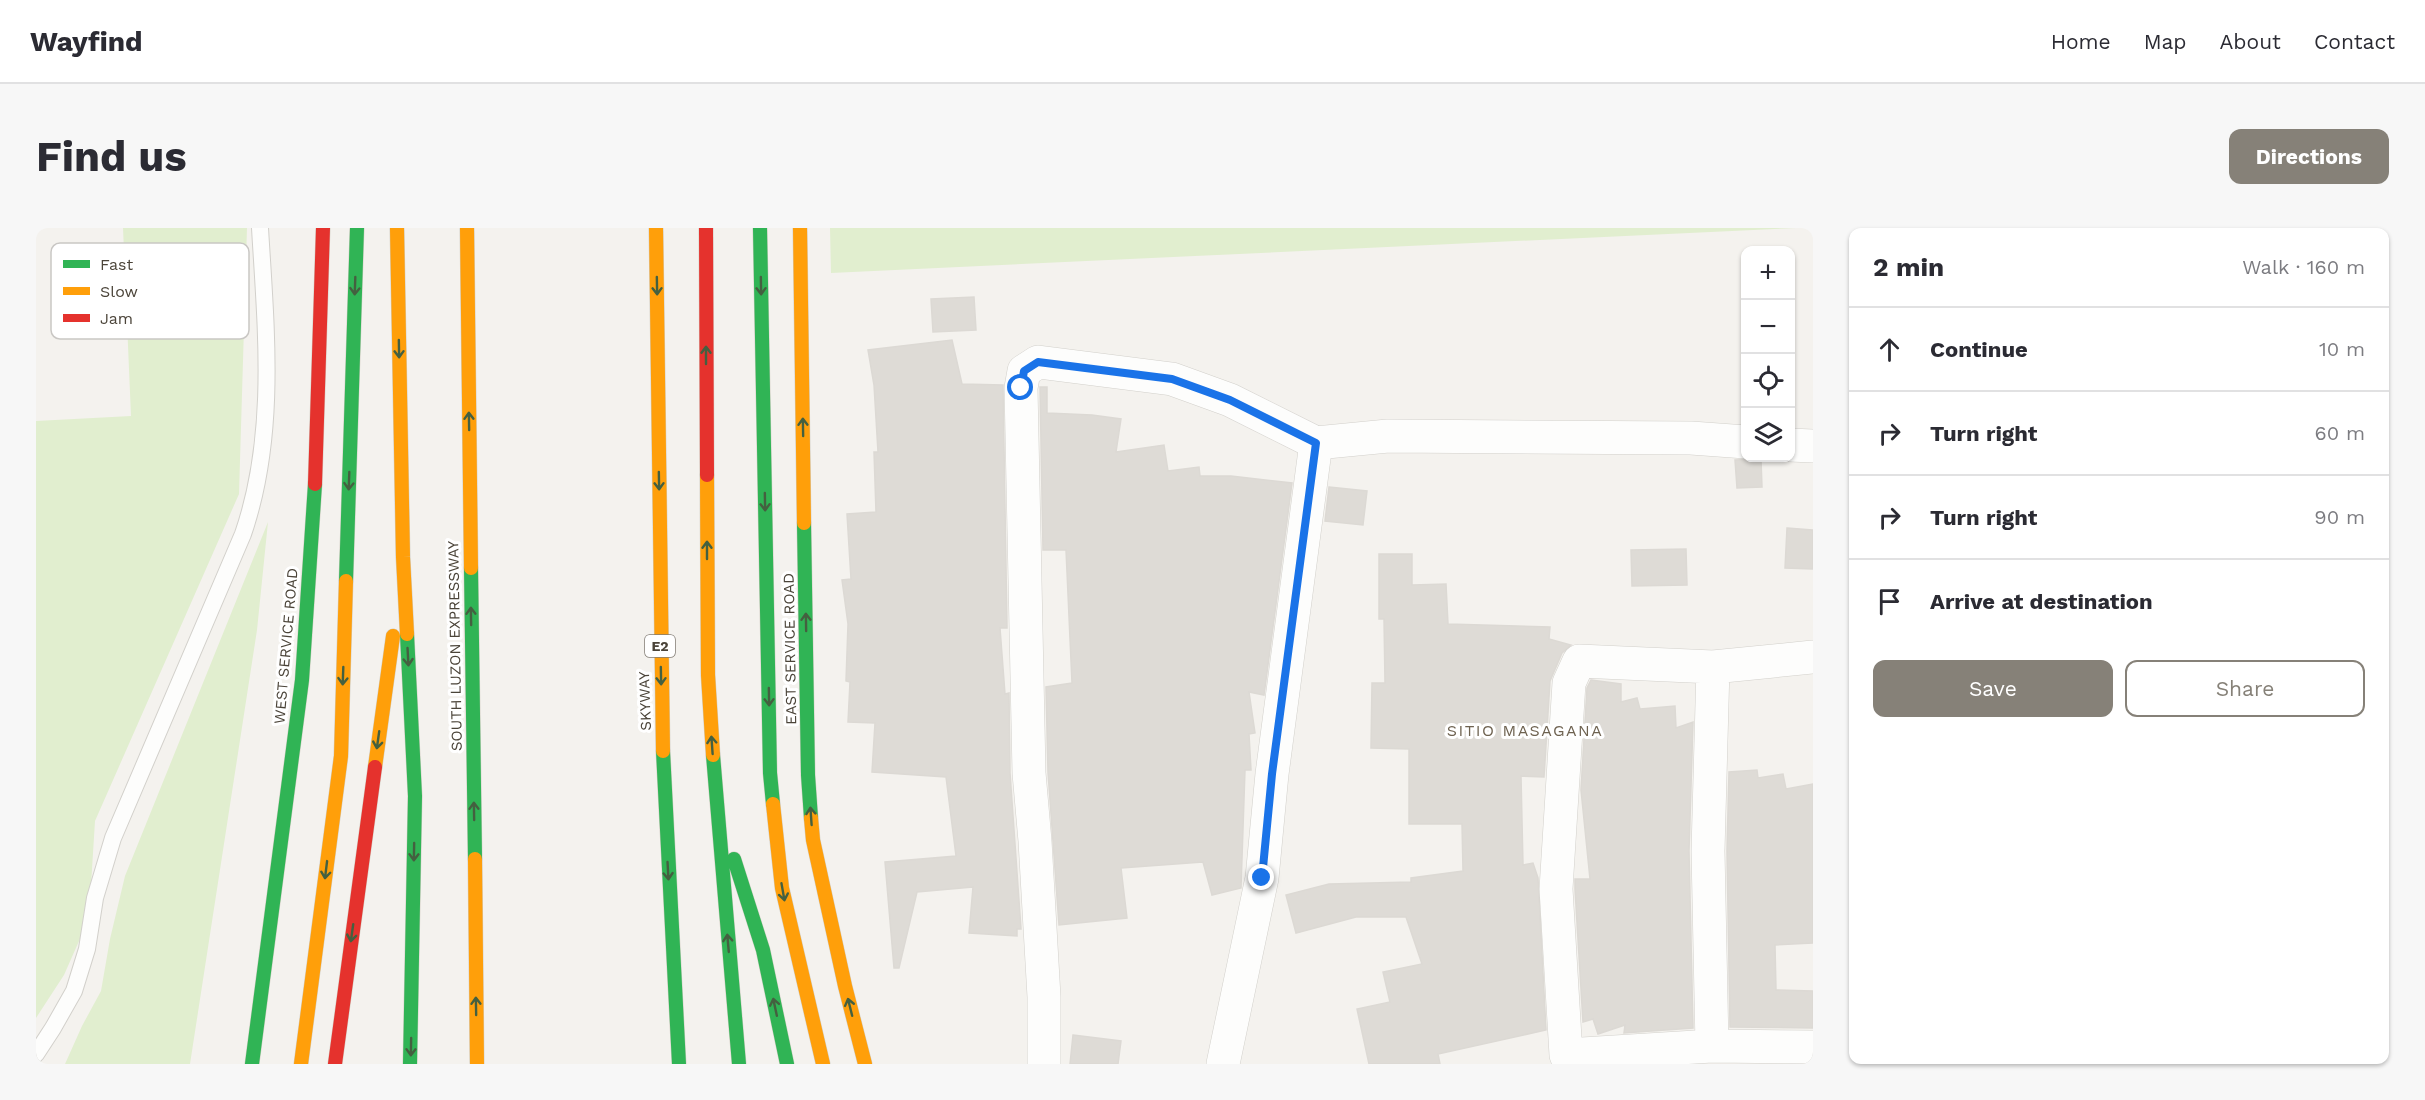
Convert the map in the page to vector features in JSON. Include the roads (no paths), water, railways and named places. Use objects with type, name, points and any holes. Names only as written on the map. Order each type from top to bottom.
[{"type":"main road","name":"WEST SERVICE ROAD","points":[[252,1064],[302,680],[317,448],[323,228]]},
{"type":"main road","points":[[301,1064],[341,756],[357,228]]},
{"type":"main road","points":[[397,228],[403,557],[415,796],[410,1064]]},
{"type":"main road","name":"SOUTH LUZON EXPRESSWAY","points":[[467,228],[477,1064]]},
{"type":"main road","name":"SKYWAY","points":[[656,228],[661,684],[667,855],[679,1064]]},
{"type":"main road","points":[[706,228],[708,675],[716,803],[739,1064]]},
{"type":"main road","name":"EAST SERVICE ROAD","points":[[760,228],[770,773],[782,888],[822,1064]]},
{"type":"main road","name":"EAST SERVICE ROAD","points":[[800,228],[808,763],[813,840],[845,986],[865,1064]]},
{"type":"main road","points":[[335,1064],[403,557]]},
{"type":"main road","points":[[716,803],[763,950],[786,1064]]},
{"type":"street","points":[[1044,1064],[1044,997],[1029,773],[1021,388],[1024,371],[1038,362],[1172,379],[1230,400],[1316,443],[1389,436],[1691,438],[1741,442]]},
{"type":"street","points":[[1223,1064],[1262,878],[1272,774],[1316,443]]},
{"type":"street","points":[[1795,445],[1813,446]]},
{"type":"street","points":[[1813,657],[1713,667],[1579,661],[1569,683],[1556,889],[1559,1059],[1712,1046],[1813,1047]]},
{"type":"street","points":[[1712,1046],[1708,851],[1713,667]]},
{"type":"lane","points":[[36,1054],[54,1028],[74,991],[87,949],[95,898],[113,838],[243,534],[254,503],[267,409],[267,354],[260,228]]},
{"type":"district","name":"SITIO MASAGANA","points":[[1525,730]]}]
